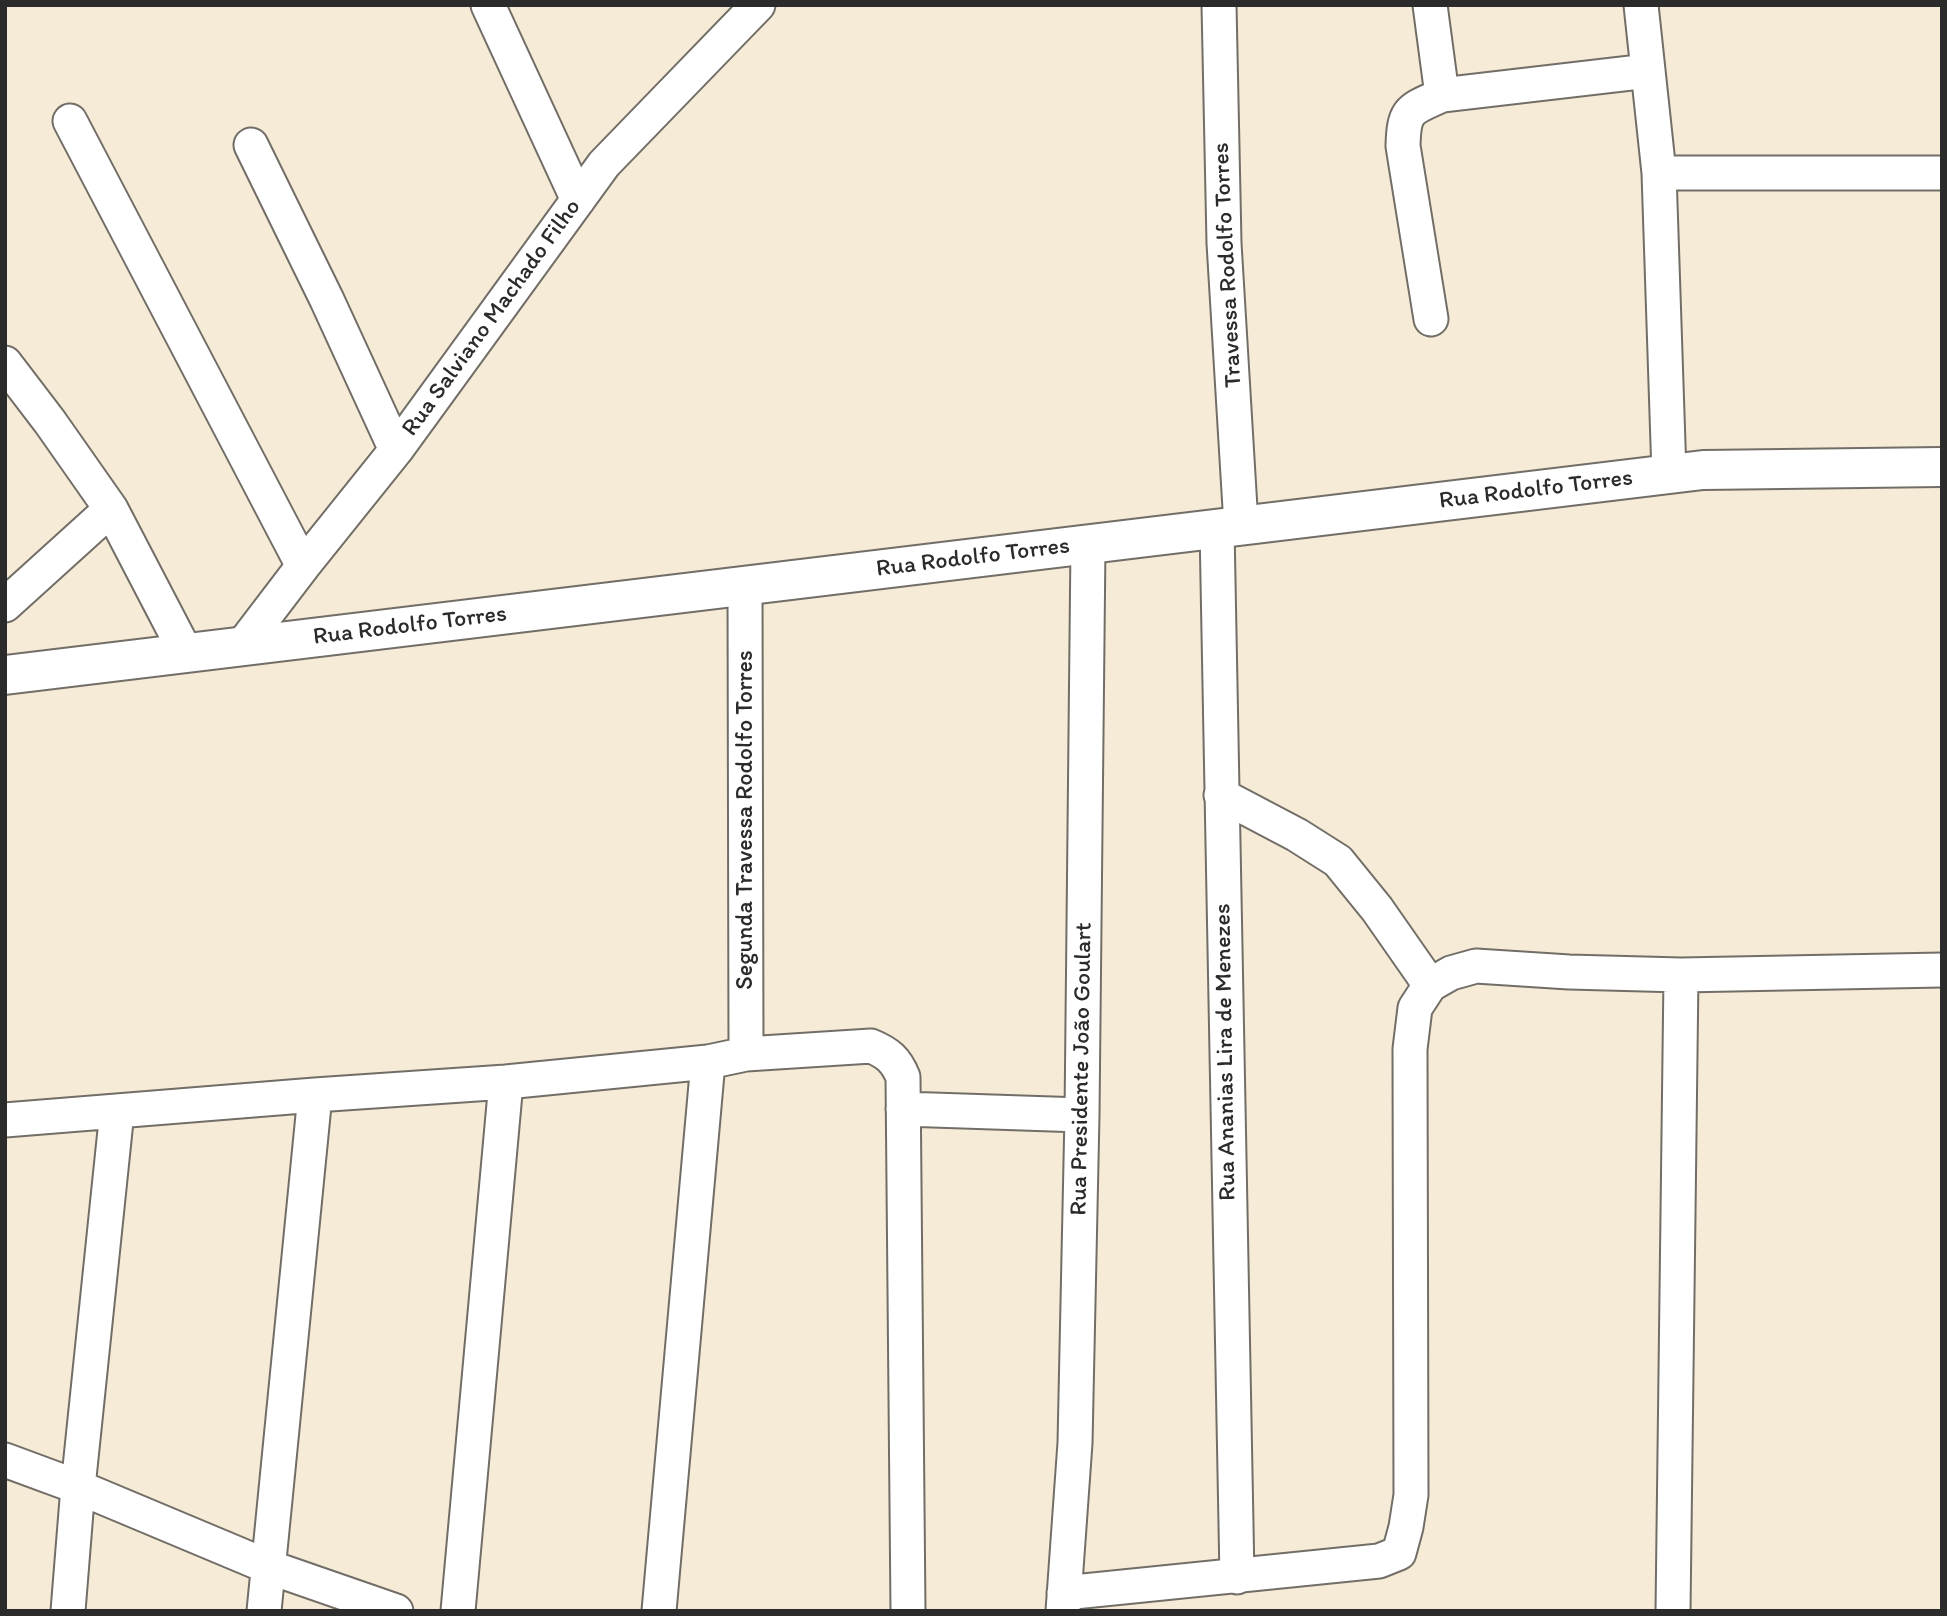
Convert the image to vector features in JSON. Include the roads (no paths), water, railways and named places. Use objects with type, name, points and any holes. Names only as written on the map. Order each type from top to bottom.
[{"type":"main road","name":"Rua Rodolfo Torres","points":[[5,675],[1703,470],[1942,467]]},
{"type":"street","points":[[488,5],[578,200]]},
{"type":"street","name":"Rua Salviano Machado Filho","points":[[243,646],[396,450],[604,164],[758,5]]},
{"type":"street","name":"Travessa Rodolfo Torres","points":[[1219,5],[1229,527]]},
{"type":"street","points":[[1430,5],[1442,95]]},
{"type":"street","points":[[1641,5],[1659,173],[1669,474]]},
{"type":"street","points":[[1431,319],[1403,146],[1404,122],[1415,107],[1442,95],[1648,71]]},
{"type":"street","points":[[70,121],[303,566]]},
{"type":"street","points":[[251,145],[396,450]]},
{"type":"street","points":[[1659,173],[1942,173]]},
{"type":"street","points":[[5,363],[111,509],[186,653]]},
{"type":"street","points":[[5,606],[111,509]]},
{"type":"street","name":"Rua Ananias Lira de Menezes","points":[[1229,527],[1221,795],[1237,1577]]},
{"type":"street","name":"Rua Presidente João Goulart","points":[[1063,1602],[1075,1443],[1082,1115],[1087,544]]},
{"type":"street","name":"Segunda Travessa Rodolfo Torres","points":[[745,586],[746,1054]]},
{"type":"street","points":[[1221,795],[1297,835],[1338,861],[1377,909],[1430,985]]},
{"type":"street","points":[[1063,1602],[1237,1577],[1379,1561],[1399,1553],[1411,1495],[1410,1049],[1415,1008],[1430,985],[1451,974],[1476,967],[1681,975],[1942,970]]},
{"type":"street","points":[[1674,1611],[1681,975]]},
{"type":"street","points":[[5,1120],[315,1095],[506,1083],[708,1062],[746,1054],[871,1046],[885,1051],[897,1062],[903,1077],[908,1611]]},
{"type":"street","points":[[659,1611],[708,1062]]},
{"type":"street","points":[[458,1611],[506,1083]]},
{"type":"street","points":[[264,1611],[315,1095]]},
{"type":"street","points":[[903,1109],[1082,1115]]},
{"type":"street","points":[[68,1611],[78,1487],[117,1111]]},
{"type":"street","points":[[5,1460],[78,1487],[269,1567],[396,1611]]}]
